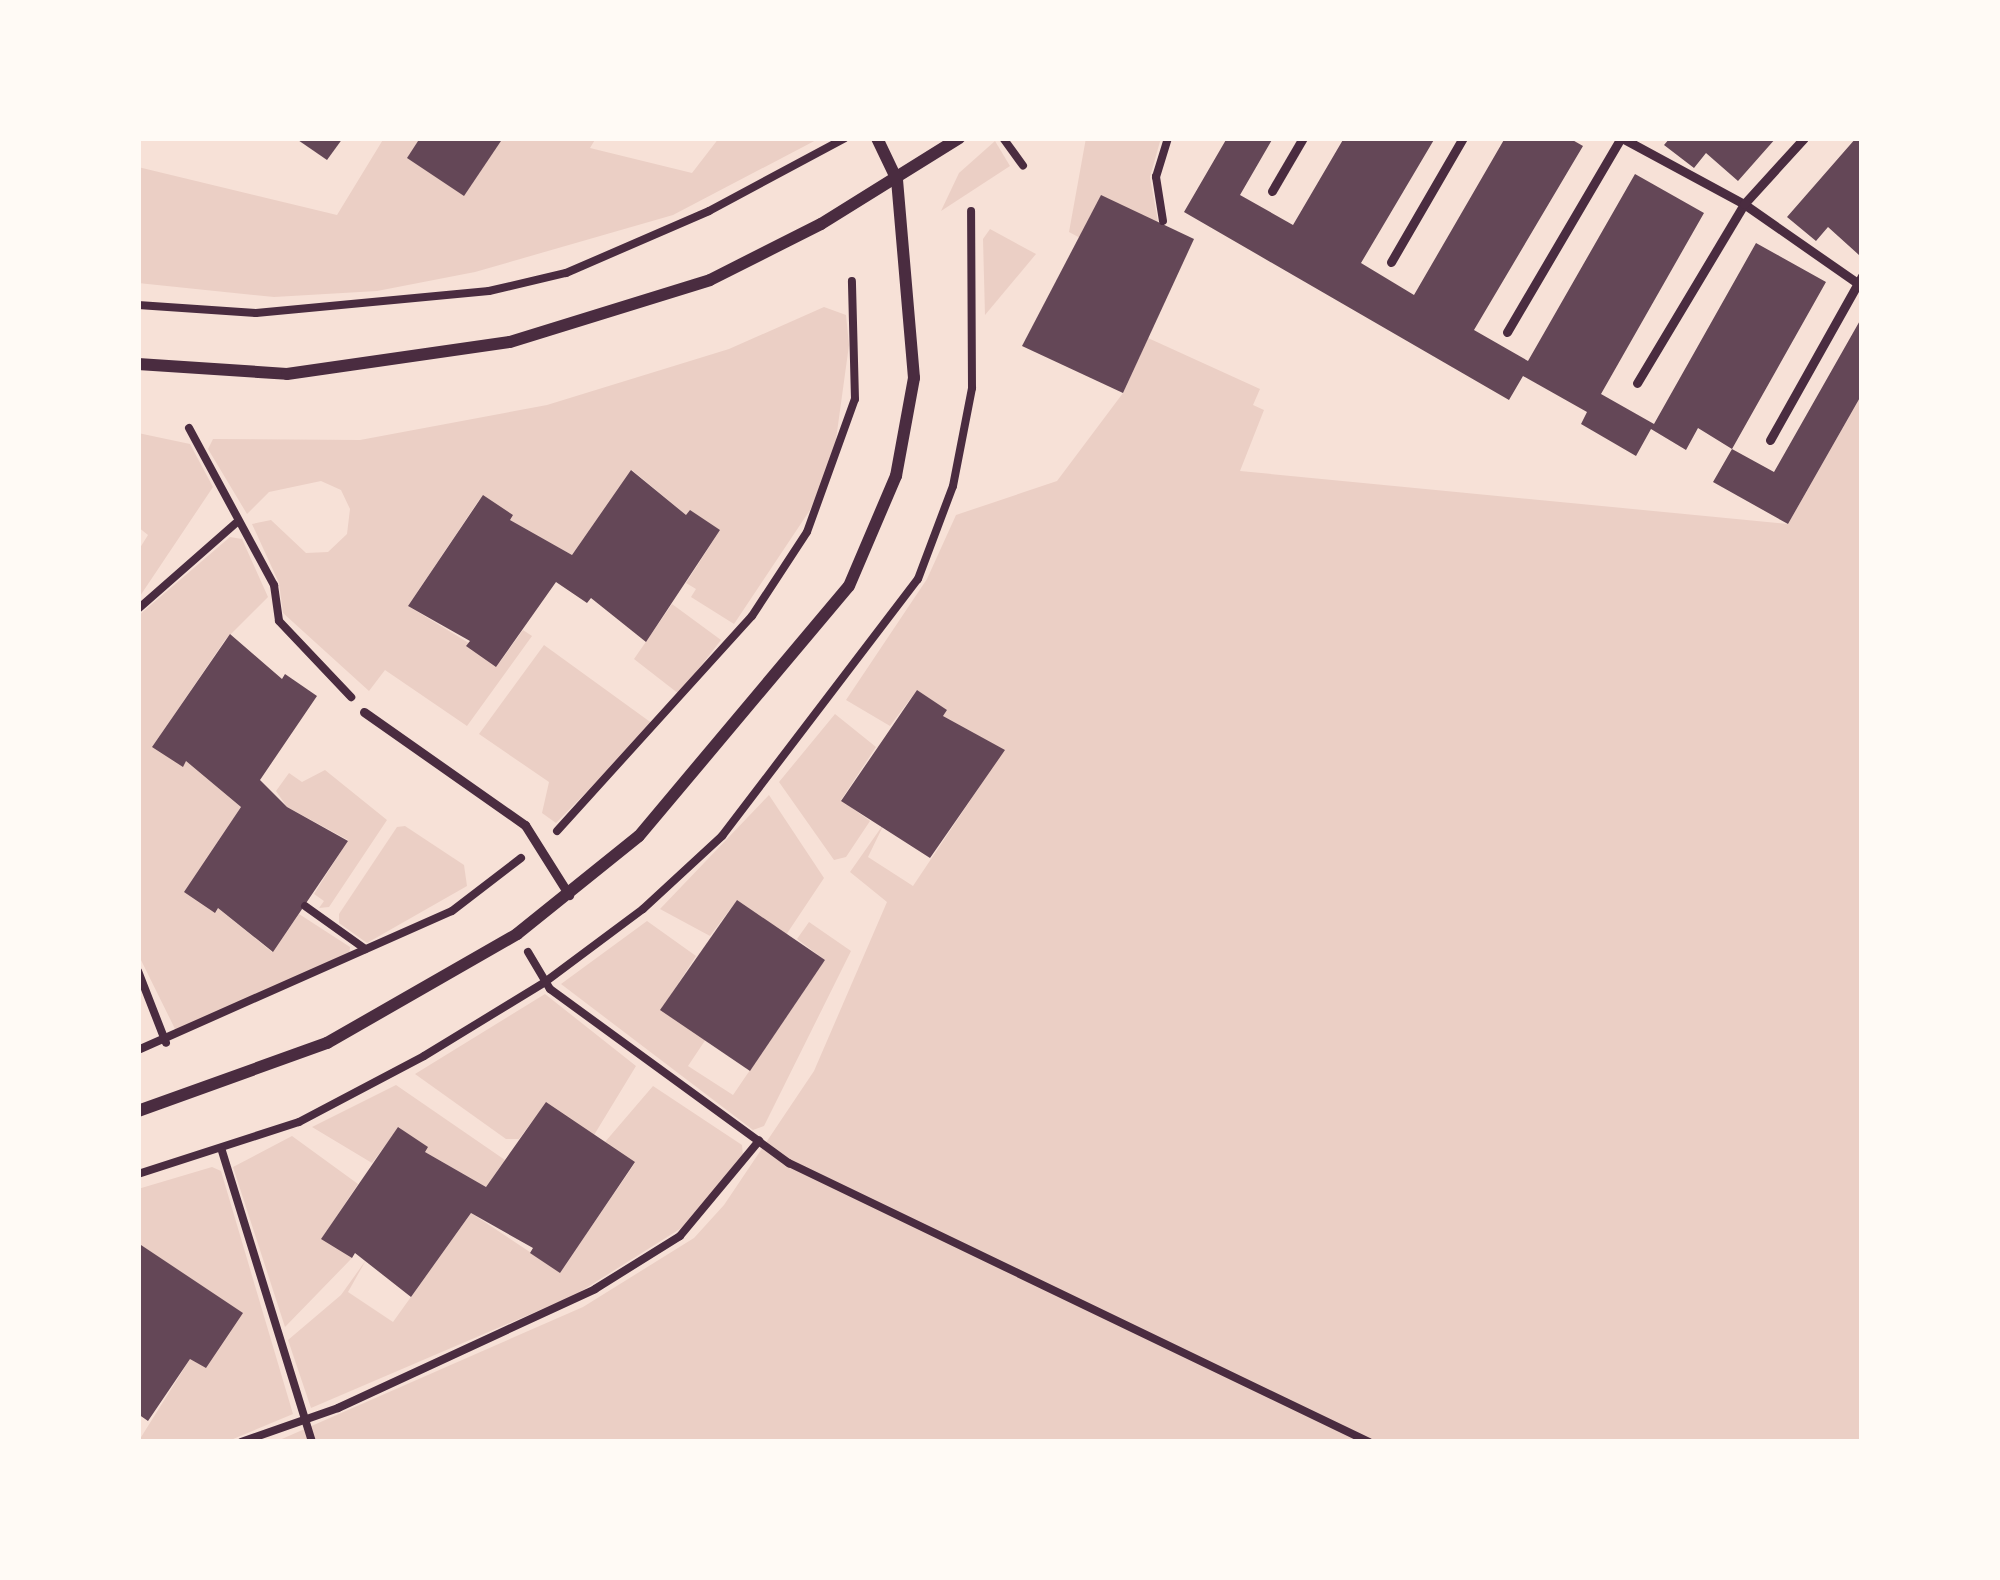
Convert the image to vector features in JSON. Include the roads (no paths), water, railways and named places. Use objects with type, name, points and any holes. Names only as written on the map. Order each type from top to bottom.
[{"type":"street","points":[[138,1111],[327,1043],[517,934],[639,836],[849,586],[896,476],[914,378],[897,180],[877,138]]},
{"type":"street","points":[[138,364],[287,374],[510,342],[710,280],[897,180],[959,138]]},
{"type":"lane","points":[[1272,191],[1303,138]]},
{"type":"lane","points":[[1391,262],[1463,138]]},
{"type":"lane","points":[[1507,332],[1622,138],[1744,204],[1859,279],[1769,440]]},
{"type":"lane","points":[[1637,383],[1744,204],[1804,138]]},
{"type":"lane","points":[[364,712],[525,825],[569,895]]}]
